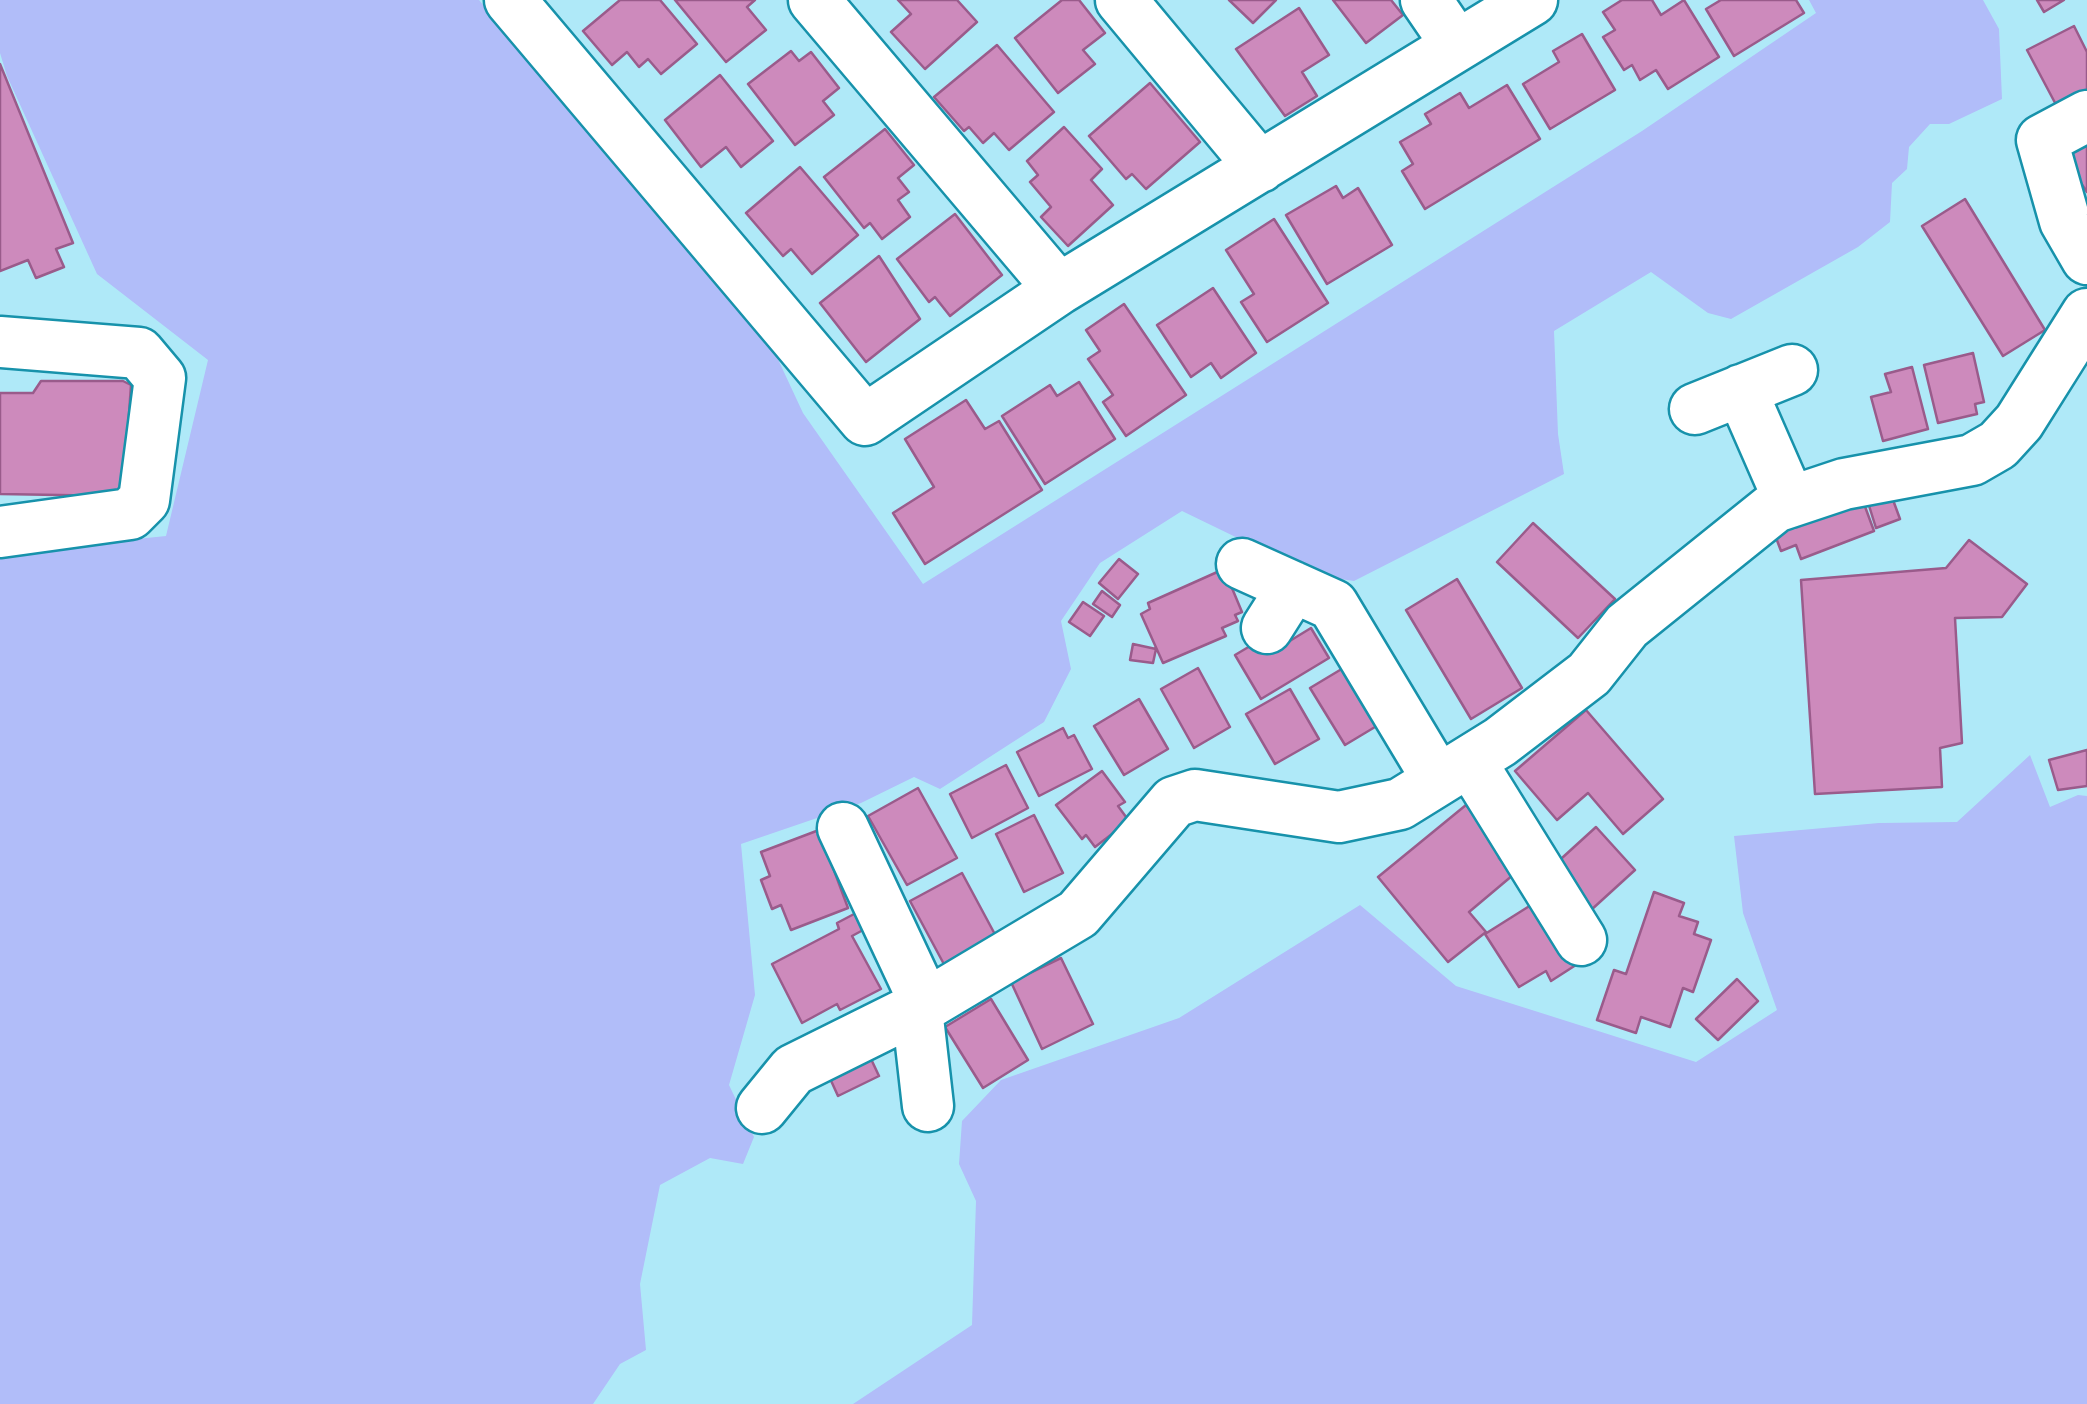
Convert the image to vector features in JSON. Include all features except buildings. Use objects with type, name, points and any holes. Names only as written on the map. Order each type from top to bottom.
[{"type":"street","points":[[510,0],[866,420],[1059,289],[1532,0]]},
{"type":"street","points":[[814,0],[1059,289]]},
{"type":"street","points":[[1121,0],[1260,167]]},
{"type":"street","points":[[1426,0],[1456,44]]},
{"type":"street","points":[[2087,116],[2042,140],[2064,222],[2087,259]]},
{"type":"street","points":[[762,1108],[793,1070],[921,1006],[1078,914],[1174,802],[1194,795],[1212,796],[1339,816],[1400,804],[1588,674],[1627,626],[1775,507],[1844,484],[1972,460],[1998,445],[2019,422],[2087,314]]},
{"type":"street","points":[[0,342],[139,353],[160,378],[144,500],[130,514],[0,532]]},
{"type":"street","points":[[1694,409],[1792,370]]},
{"type":"street","points":[[1741,390],[1790,502]]},
{"type":"street","points":[[1242,564],[1334,605],[1581,940]]},
{"type":"street","points":[[1268,628],[1294,587]]},
{"type":"street","points":[[842,828],[921,1006],[928,1106]]},
{"type":"shaded area","points":[[0,0],[479,0],[776,355],[803,413],[923,584],[1642,131],[1816,13],[1809,0],[1983,0],[1999,29],[2002,99],[1949,124],[1930,124],[1909,147],[1907,169],[1892,183],[1890,222],[1858,247],[1731,319],[1708,313],[1651,272],[1554,331],[1558,434],[1564,474],[1354,581],[1314,575],[1182,511],[1100,563],[1061,621],[1071,669],[1044,722],[940,789],[914,777],[861,803],[741,844],[755,995],[729,1085],[754,1137],[743,1164],[710,1158],[660,1185],[640,1284],[646,1350],[620,1364],[593,1404],[0,1404],[0,553],[166,536],[208,360],[97,274],[7,76],[0,53]]},
{"type":"shaded area","points":[[2030,755],[2050,807],[2078,795],[2087,796],[2087,1404],[853,1404],[972,1325],[976,1201],[959,1164],[962,1121],[1001,1080],[1179,1018],[1360,905],[1456,986],[1696,1062],[1777,1010],[1743,913],[1734,836],[1879,823],[1957,822]]}]
